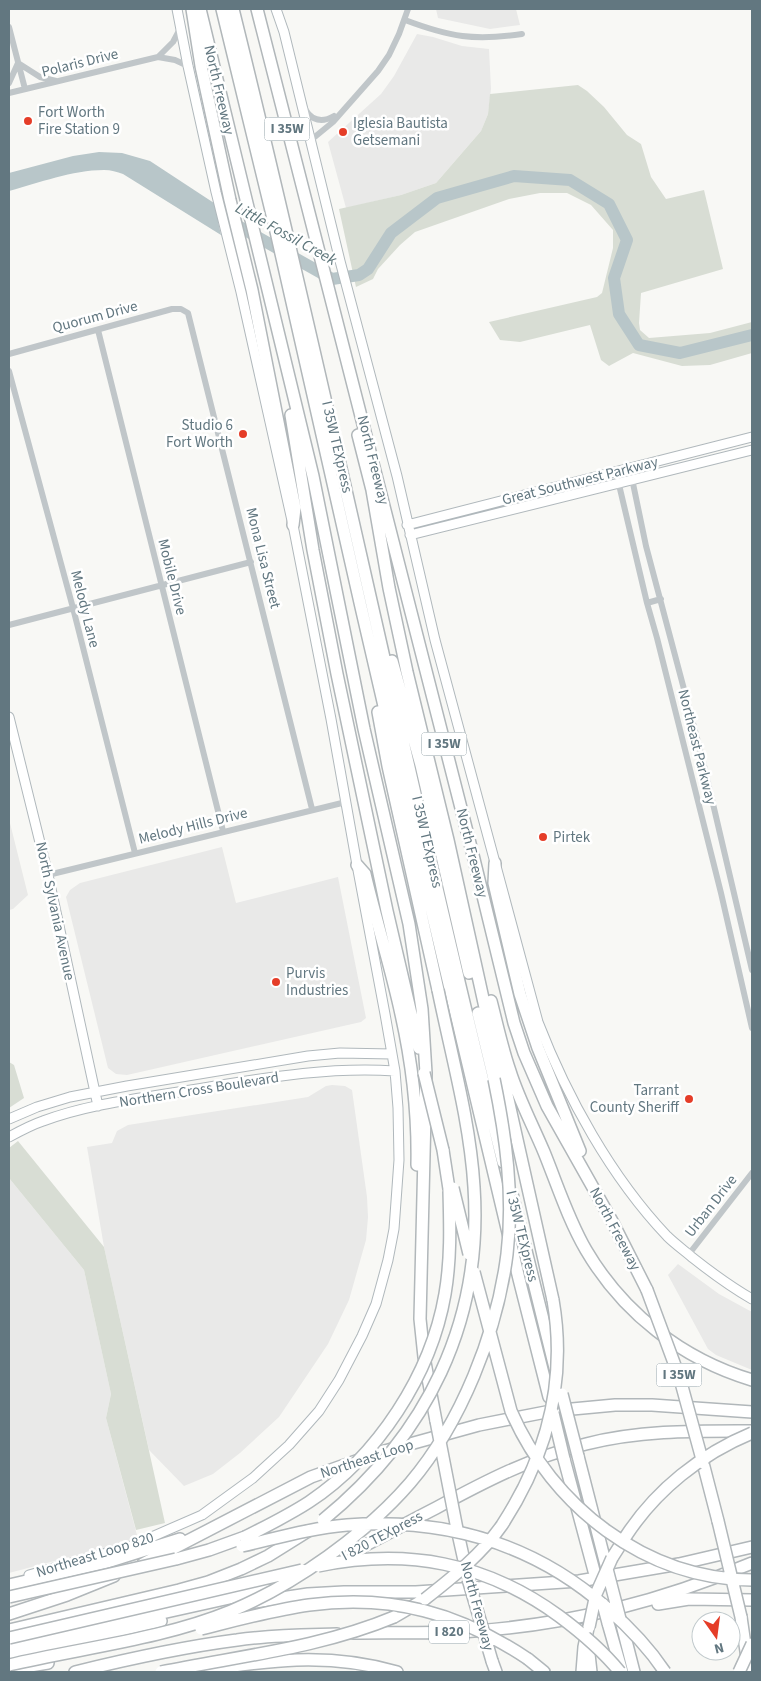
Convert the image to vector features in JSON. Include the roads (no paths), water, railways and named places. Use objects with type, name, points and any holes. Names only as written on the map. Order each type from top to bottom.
[{"type":"highway","points":[[192,9],[201,66],[252,290],[295,508],[293,525]]},
{"type":"highway","name":"North Freeway","points":[[200,9],[325,532],[364,729],[411,933],[422,1008],[426,1074],[420,1319],[424,1357],[468,1579],[496,1672]]},
{"type":"highway","name":"I 35W TEXpress","points":[[222,9],[287,279],[372,656],[519,1279],[564,1459],[621,1672]]},
{"type":"highway","name":"I 35W TEXpress","points":[[233,9],[300,288],[400,730],[489,1104],[634,1672]]},
{"type":"highway","name":"North Freeway","points":[[257,9],[473,855],[514,1023],[527,1060],[547,1106],[613,1223],[660,1320],[680,1379],[718,1522],[741,1617],[749,1672]]},
{"type":"highway","points":[[160,1672],[308,1644],[365,1629],[394,1617],[425,1599],[456,1575],[501,1526],[528,1478],[540,1451],[556,1388],[557,1326],[553,1300],[464,910],[407,672],[389,588],[372,490],[331,321],[334,307]]},
{"type":"highway","points":[[289,378],[287,394],[313,550],[387,911],[443,1150],[505,1394],[519,1430],[547,1474],[596,1524],[654,1558],[681,1568],[710,1576],[752,1580]]},
{"type":"highway","points":[[9,1665],[173,1630],[215,1617],[240,1607],[287,1583],[331,1554],[409,1484],[440,1439],[465,1395],[488,1341],[502,1285],[507,1253],[509,1184],[506,1145],[494,1079],[421,764],[392,661],[360,526],[353,518]]},
{"type":"highway","points":[[9,1630],[194,1586],[268,1556],[310,1530],[360,1488],[384,1462],[419,1413],[435,1386],[448,1358],[463,1313],[471,1280],[475,1218],[474,1187],[469,1143],[438,990],[388,766],[372,676],[372,656]]},
{"type":"highway","points":[[495,863],[494,883],[520,994],[538,1048],[580,1152],[582,1167]]},
{"type":"highway","points":[[357,865],[365,874],[401,1015],[414,1098],[416,1171],[424,1190]]},
{"type":"highway","points":[[464,910],[471,925],[510,1073],[585,1249],[621,1299],[645,1322],[693,1356],[723,1370],[752,1380]]},
{"type":"highway","points":[[176,1560],[245,1537],[279,1520],[310,1501],[340,1478],[363,1455],[381,1434],[397,1410],[414,1383],[425,1360],[436,1330],[445,1294],[451,1244],[449,1189],[443,1150]]},
{"type":"highway","name":"Northeast Loop","points":[[9,1614],[52,1601],[96,1584],[153,1559],[311,1477],[381,1452],[497,1421],[571,1408],[628,1404],[752,1412]]},
{"type":"highway","name":"I 820 TEXpress","points":[[9,1647],[234,1597],[271,1586],[321,1568],[518,1466],[585,1444],[624,1436],[667,1431],[752,1432]]},
{"type":"highway","points":[[582,1672],[584,1647],[596,1594],[612,1558],[641,1515],[663,1491],[697,1463],[752,1432]]},
{"type":"highway","points":[[9,1597],[319,1529],[345,1525],[398,1524],[441,1528],[501,1544],[535,1558],[575,1582],[606,1607],[640,1640],[665,1672]]},
{"type":"highway","points":[[9,1585],[104,1563],[207,1530]]},
{"type":"highway","points":[[9,1656],[194,1613],[272,1599],[335,1593],[416,1592],[579,1581],[678,1564],[752,1547]]},
{"type":"highway","points":[[9,1638],[336,1562],[390,1558],[444,1564],[479,1573],[521,1590],[594,1643],[621,1672]]},
{"type":"highway","name":"I 820","points":[[75,1672],[159,1653],[272,1636],[473,1631],[550,1622],[624,1607],[668,1595],[752,1563]]},
{"type":"highway","points":[[624,1607],[689,1599],[752,1600]]},
{"type":"highway","points":[[9,1670],[130,1645],[288,1608],[357,1602],[397,1605],[429,1612],[476,1628],[528,1659],[544,1672]]},
{"type":"highway","points":[[589,1627],[590,1672]]},
{"type":"highway","points":[[739,1672],[752,1644]]},
{"type":"highway","points":[[107,1672],[195,1652],[204,1646]]},
{"type":"highway","points":[[192,1672],[254,1663],[310,1659],[344,1661],[397,1672]]},
{"type":"main road","name":"North Freeway","points":[[177,9],[216,192],[241,292],[293,525],[331,719],[395,1071],[399,1160]]},
{"type":"main road","name":"North Freeway","points":[[276,9],[284,32],[340,261],[397,476],[435,640],[538,1022],[563,1080],[588,1127],[632,1194],[669,1237],[716,1276],[752,1299]]},
{"type":"main road","name":"Great Southwest Parkway","points":[[407,525],[752,437]]},
{"type":"main road","name":"Great Southwest Parkway","points":[[410,535],[752,450]]},
{"type":"main road","name":"North Sylvania Avenue","points":[[9,717],[48,876],[98,1106]]},
{"type":"main road","name":"Northern Cross Boulevard","points":[[9,1120],[37,1107],[95,1092],[308,1056],[340,1053],[392,1054]]},
{"type":"main road","points":[[229,1069],[230,1084]]},
{"type":"main road","name":"Northern Cross Boulevard","points":[[9,1137],[42,1121],[98,1106],[230,1084],[318,1072],[350,1070],[395,1071]]},
{"type":"main road","name":"Northeast Loop 820","points":[[9,1580],[131,1546],[202,1515],[253,1478],[289,1445],[319,1411],[339,1380],[376,1304],[394,1229],[399,1160]]},
{"type":"street","points":[[310,140],[333,122],[378,71],[389,55],[408,9]]},
{"type":"street","points":[[405,20],[431,30],[458,37],[493,37],[522,34]]},
{"type":"street","points":[[9,27],[25,89]]},
{"type":"street","points":[[158,57],[173,42],[181,27]]},
{"type":"street","name":"Polaris Drive","points":[[9,93],[158,57],[175,60],[188,66]]},
{"type":"street","points":[[18,63],[40,77],[57,81]]},
{"type":"street","points":[[9,82],[18,63]]},
{"type":"street","points":[[301,103],[308,115],[315,120],[328,120],[339,114]]},
{"type":"street","name":"Quorum Drive","points":[[9,354],[172,309],[181,309],[188,313]]},
{"type":"street","name":"Mona Lisa Street","points":[[188,313],[312,809]]},
{"type":"street","name":"Mobile Drive","points":[[98,330],[223,831]]},
{"type":"street","name":"Melody Lane","points":[[9,371],[73,608],[135,853]]},
{"type":"street","name":"Northeast Parkway","points":[[630,469],[646,546],[702,757],[750,954],[752,970]]},
{"type":"street","name":"Northeast Parkway","points":[[616,472],[752,1028]]},
{"type":"street","points":[[9,625],[251,562]]},
{"type":"street","points":[[647,603],[660,599]]},
{"type":"street","name":"Melody Hills Drive","points":[[48,876],[346,802]]},
{"type":"street","points":[[705,830],[718,828]]},
{"type":"street","points":[[736,958],[750,954]]},
{"type":"street","name":"Urban Drive","points":[[689,1254],[752,1173]]},
{"type":"waterway","name":"Little Fossil Creek","points":[[213,212],[332,279],[359,275],[368,269],[391,233],[437,198],[514,176],[570,180],[609,204],[627,240],[614,278],[619,314],[639,345],[680,353],[752,335]]},
{"type":"place","name":"Fort Worth Fire Station 9","points":[[28,121]]},
{"type":"place","name":"Iglesia Bautista Getsemani","points":[[343,132]]},
{"type":"place","name":"Studio 6 Fort Worth","points":[[243,434]]},
{"type":"place","name":"Pirtek","points":[[543,837]]},
{"type":"place","name":"Purvis Industries","points":[[276,982]]},
{"type":"place","name":"Tarrant County Sheriff","points":[[689,1099]]}]
